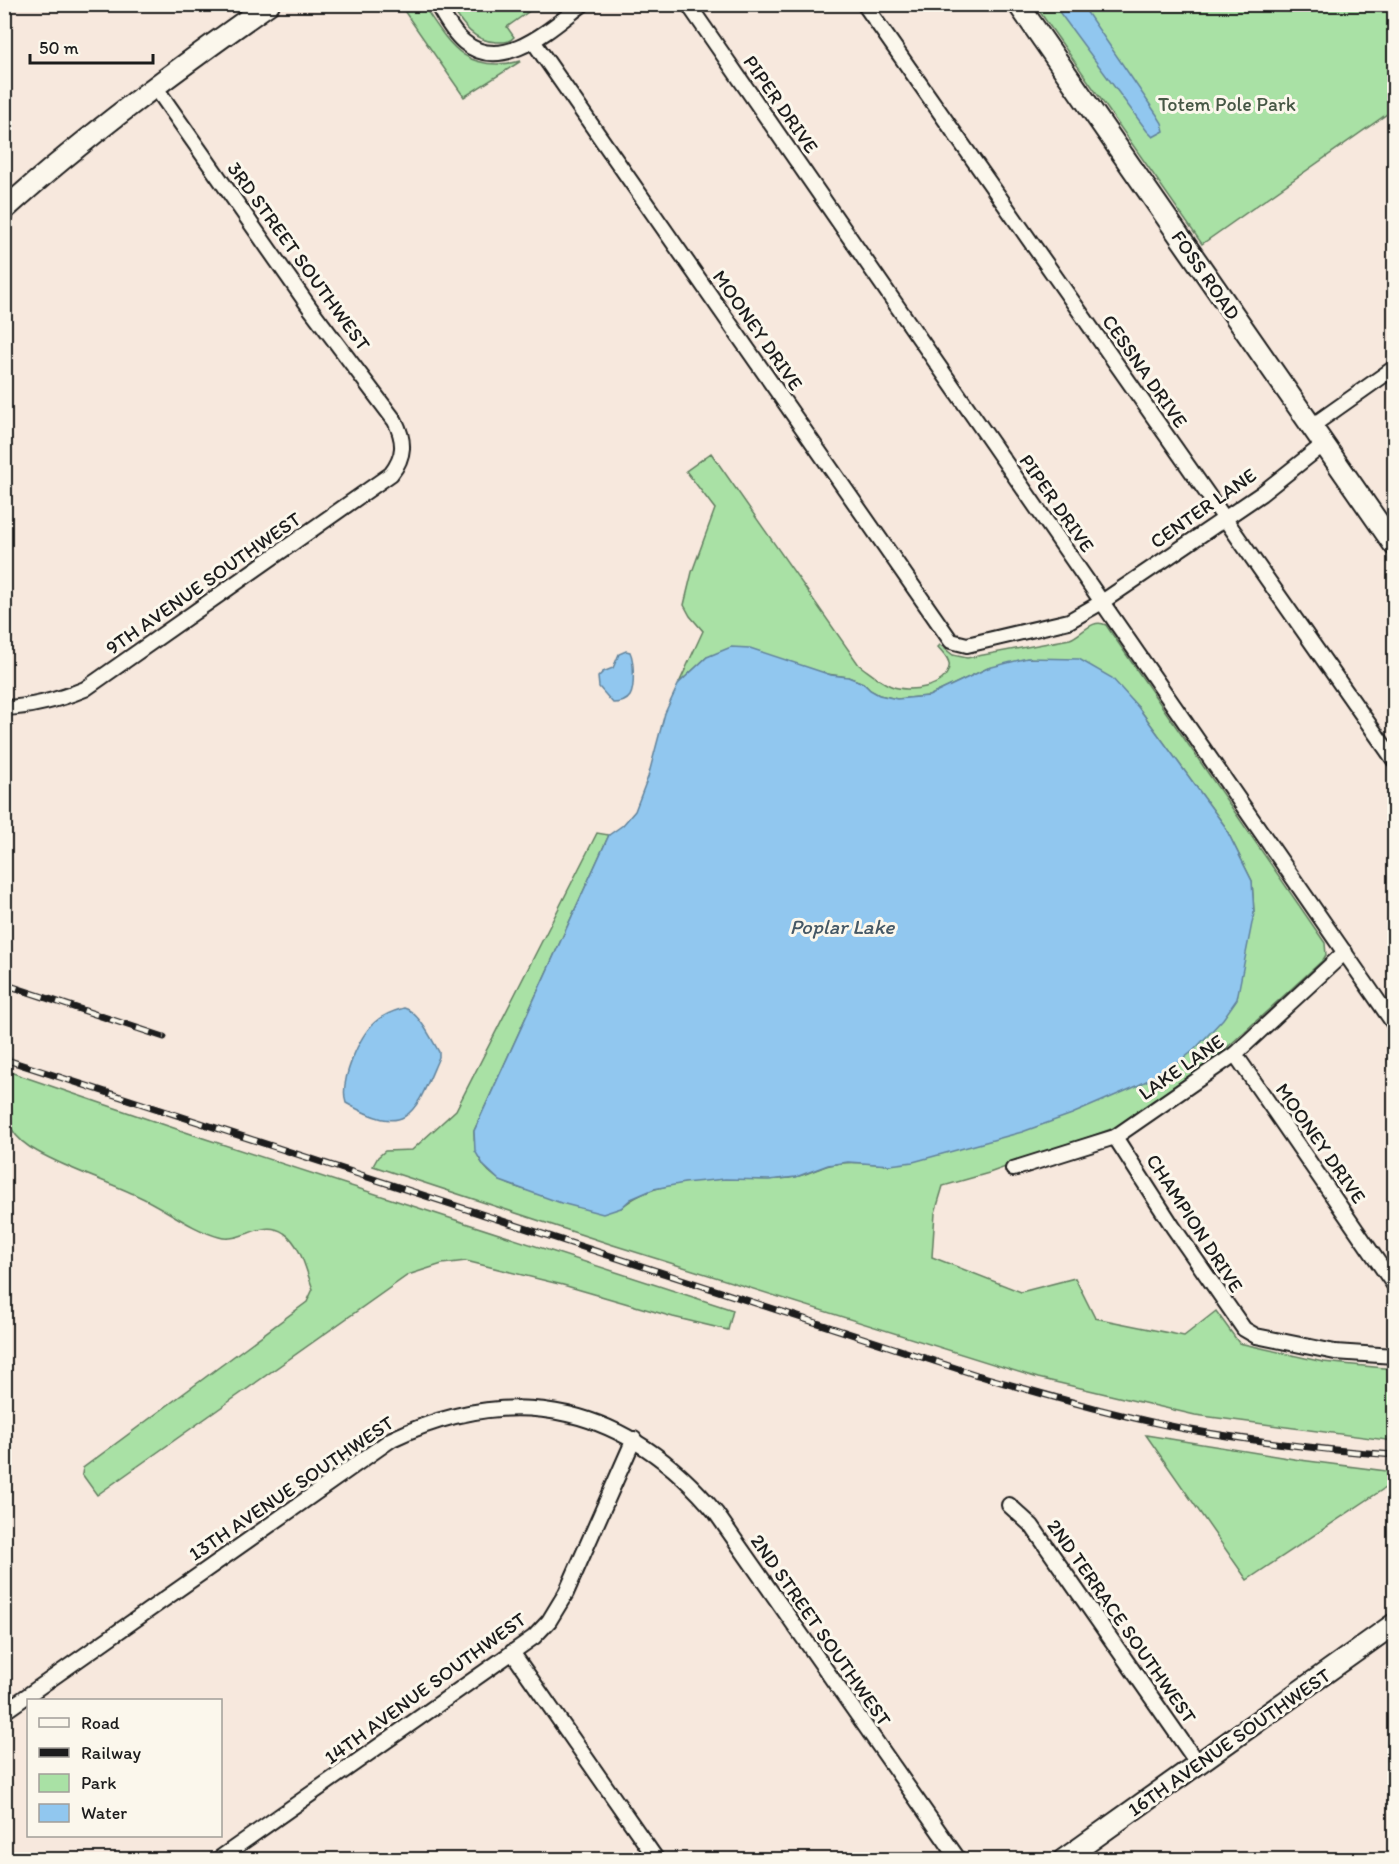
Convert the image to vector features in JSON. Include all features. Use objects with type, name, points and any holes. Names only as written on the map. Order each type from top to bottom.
[{"type":"street","points":[[4,210],[154,85],[268,4]]},
{"type":"street","points":[[436,4],[464,43],[480,50],[497,53],[514,51],[533,41],[583,4]]},
{"type":"street","name":"PIPER DRIVE","points":[[688,4],[1395,1024]]},
{"type":"street","name":"CESSNA DRIVE","points":[[864,4],[1395,760]]},
{"type":"street","name":"FOSS ROAD","points":[[1018,4],[1395,545]]},
{"type":"street","name":"MOONEY DRIVE","points":[[533,41],[951,641]]},
{"type":"street","name":"3RD STREET SOUTHWEST","points":[[154,85],[310,308],[395,421],[403,438],[401,452]]},
{"type":"street","points":[[1312,426],[1395,368]]},
{"type":"street","name":"CENTER LANE","points":[[951,641],[967,645],[1069,621],[1102,602],[1261,494],[1324,444]]},
{"type":"street","name":"9TH AVENUE SOUTHWEST","points":[[4,708],[39,705],[85,689],[391,474],[399,464],[401,452]]},
{"type":"street","name":"LAKE LANE","points":[[1012,1169],[1115,1137],[1235,1054],[1345,952]]},
{"type":"street","name":"MOONEY DRIVE","points":[[1235,1054],[1395,1285]]},
{"type":"street","name":"CHAMPION DRIVE","points":[[1115,1137],[1186,1246],[1244,1329],[1256,1336],[1335,1352],[1395,1356]]},
{"type":"street","name":"13TH AVENUE SOUTHWEST","points":[[4,1712],[373,1451],[419,1427],[453,1415],[513,1408],[549,1411],[578,1417],[634,1439]]},
{"type":"street","name":"14TH AVENUE SOUTHWEST","points":[[217,1860],[534,1637],[549,1621],[566,1593],[634,1439]]},
{"type":"street","name":"2ND STREET SOUTHWEST","points":[[634,1439],[670,1465],[716,1513],[959,1860]]},
{"type":"street","name":"2ND TERRACE SOUTHWEST","points":[[1009,1505],[1032,1526],[1198,1764]]},
{"type":"street","name":"16TH AVENUE SOUTHWEST","points":[[1064,1860],[1394,1627]]},
{"type":"street","points":[[512,1652],[650,1857]]},
{"type":"green space","points":[[400,5],[423,5],[451,44],[473,60],[502,64],[521,61],[464,97]]},
{"type":"green space","points":[[450,5],[538,5],[507,27],[514,37],[501,42],[488,41],[474,35]]},
{"type":"green space","name":"Totem Pole Park","points":[[1035,5],[1394,5],[1394,109],[1202,244]]},
{"type":"green space","points":[[711,453],[859,665],[887,684],[898,688],[916,689],[941,680],[946,674],[949,662],[938,647],[940,645],[953,655],[967,658],[1070,639],[1092,625],[1101,623],[1106,625],[1325,943],[1326,955],[1323,960],[1219,1055],[1114,1128],[989,1173],[943,1186],[935,1213],[932,1257],[1021,1292],[1075,1278],[1095,1318],[1184,1336],[1216,1311],[1239,1343],[1323,1362],[1394,1369],[1394,1441],[1195,1415],[1038,1378],[613,1245],[373,1166],[385,1151],[412,1150],[456,1110],[597,833],[609,835],[474,1131],[481,1162],[490,1173],[502,1181],[530,1191],[621,1208],[644,1193],[685,1182],[787,1178],[804,1175],[830,1165],[845,1163],[890,1165],[1254,913],[1252,881],[1224,825],[1138,707],[988,668],[929,696],[897,699],[879,695],[863,683],[848,677],[707,657],[679,683],[703,631],[684,605],[692,572],[715,509],[686,471]]},
{"type":"green space","points":[[4,1070],[203,1138],[733,1310],[728,1330],[466,1261],[442,1264],[408,1275],[97,1495],[82,1474],[83,1468],[307,1302],[313,1289],[295,1244],[284,1233],[276,1229],[268,1228],[235,1237],[219,1237],[188,1224],[138,1196],[30,1148],[16,1135],[8,1121],[4,1099]]},
{"type":"green space","points":[[1146,1435],[1300,1460],[1394,1472],[1394,1494],[1388,1486],[1247,1580]]},
{"type":"water","points":[[1054,5],[1082,5],[1157,115],[1164,131],[1153,137],[1147,131]]},
{"type":"water","name":"Poplar Lake","points":[[731,647],[750,648],[831,675],[848,677],[863,683],[879,695],[897,699],[929,696],[988,668],[1027,658],[1079,659],[1112,678],[1138,707],[1224,825],[1252,881],[1254,913],[1237,999],[1223,1019],[1194,1050],[1173,1067],[1137,1086],[1072,1114],[1022,1132],[913,1162],[890,1165],[848,1162],[828,1165],[796,1177],[769,1180],[725,1179],[684,1183],[654,1189],[631,1199],[621,1208],[603,1214],[561,1203],[500,1181],[484,1166],[475,1151],[474,1131],[609,835],[623,825],[635,811],[648,777],[665,713],[679,683],[707,657]]},
{"type":"water","points":[[630,652],[632,661],[632,692],[624,701],[613,703],[599,687],[598,677],[613,668],[619,654]]},
{"type":"water","points":[[404,1008],[414,1014],[424,1027],[439,1052],[439,1057],[416,1105],[408,1114],[397,1119],[384,1119],[367,1114],[346,1103],[345,1083],[357,1048],[369,1029],[381,1017]]},
{"type":"railway","points":[[4,984],[164,1037]]},
{"type":"railway","points":[[4,1059],[1034,1392],[1179,1428],[1301,1446],[1394,1455]]}]
